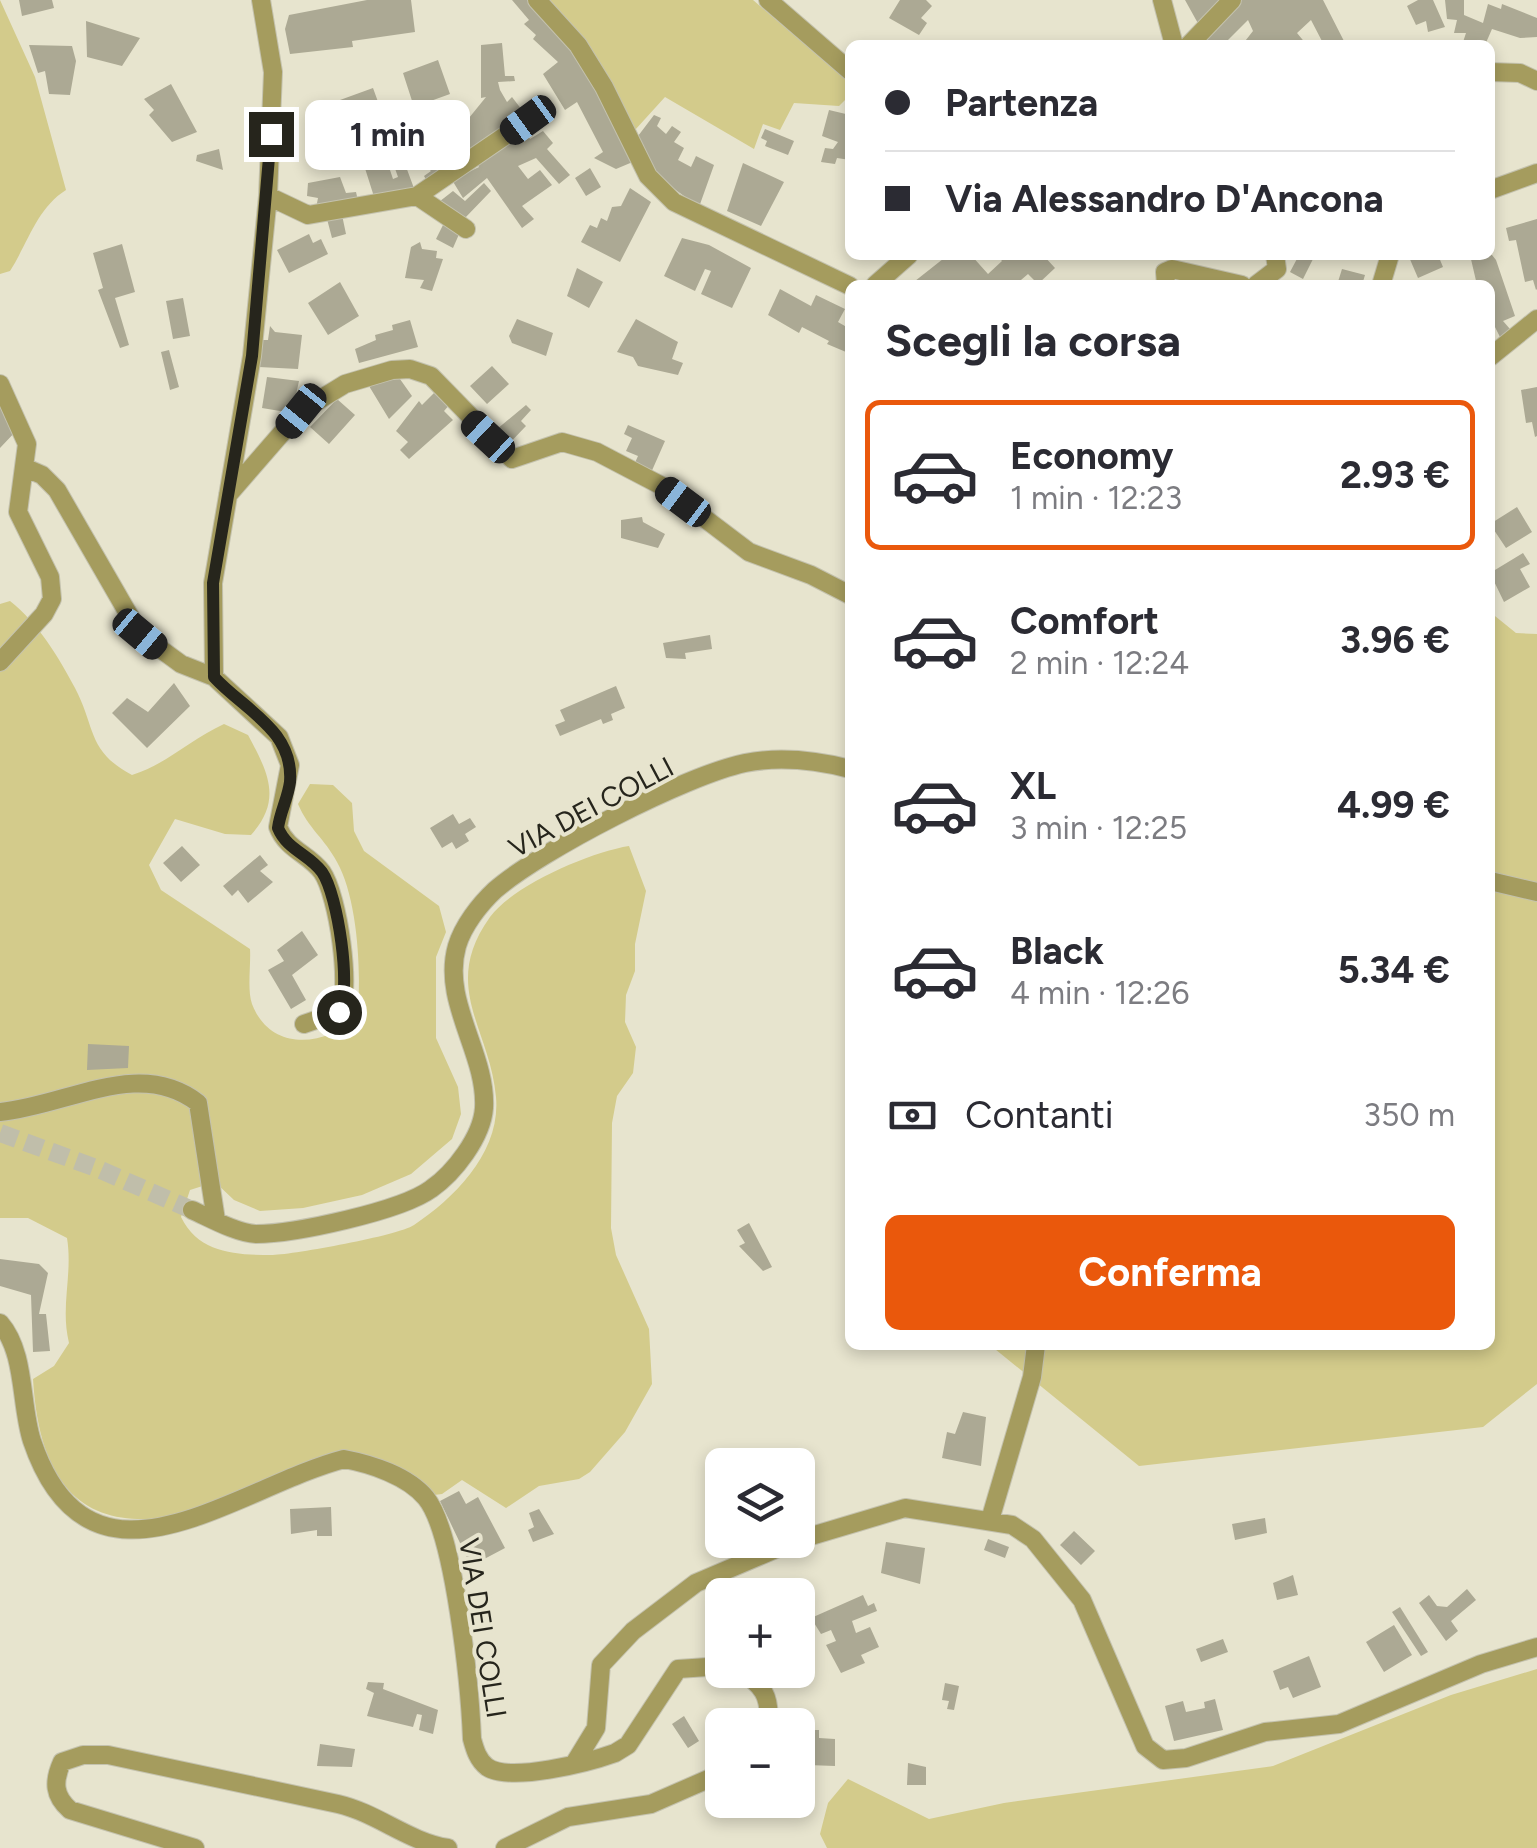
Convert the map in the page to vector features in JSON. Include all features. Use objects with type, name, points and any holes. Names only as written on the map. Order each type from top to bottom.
[{"type":"street","points":[[214,677],[213,583],[252,356],[268,196],[273,72],[262,0]]},
{"type":"street","points":[[537,0],[578,45],[604,87],[648,176],[674,202],[845,284]]},
{"type":"street","points":[[768,0],[845,68]]},
{"type":"street","points":[[1162,0],[1173,40]]},
{"type":"street","points":[[1194,40],[1232,0]]},
{"type":"street","points":[[1495,72],[1520,73],[1537,82]]},
{"type":"street","points":[[268,196],[308,215],[417,196],[528,120]]},
{"type":"street","points":[[1495,188],[1537,174]]},
{"type":"street","points":[[417,196],[466,229]]},
{"type":"street","points":[[881,280],[903,260]]},
{"type":"street","points":[[1262,280],[1277,268],[1276,260]]},
{"type":"street","points":[[1166,280],[1165,272],[1172,269],[1220,280]]},
{"type":"street","points":[[1495,353],[1537,319]]},
{"type":"street","points":[[228,495],[301,411],[320,397],[370,375],[410,369],[431,376],[512,460],[562,442],[597,452],[662,486],[749,552],[845,592]]},
{"type":"street","points":[[0,384],[22,424],[26,468],[18,512],[50,577],[52,600],[0,662]]},
{"type":"street","points":[[26,468],[42,475],[58,490],[140,634],[181,664],[214,677],[269,726],[286,751],[290,780],[278,828],[291,847],[319,868],[336,912],[344,1002],[339,1012],[304,1024]]},
{"type":"street","name":"VIA DEI COLLI","points":[[192,1210],[252,1234],[372,1213],[430,1190],[463,1158],[484,1114],[484,1082],[453,984],[456,949],[465,925],[495,890],[579,838],[653,799],[743,764],[790,758],[845,768]]},
{"type":"street","points":[[1495,882],[1537,892]]},
{"type":"street","points":[[0,1112],[145,1081],[176,1086],[198,1103],[216,1220]]},
{"type":"street","name":"VIA DEI COLLI","points":[[0,1324],[11,1336],[30,1436],[44,1474],[62,1498],[94,1524],[119,1531],[159,1528],[229,1506],[344,1459],[390,1474],[426,1498],[445,1537],[478,1757],[498,1773],[598,1760],[628,1744],[678,1669],[705,1667]]},
{"type":"street","points":[[990,1520],[1032,1377],[1035,1350]]},
{"type":"street","points":[[815,1535],[905,1508],[1012,1525],[1033,1539],[1082,1600],[1146,1746],[1163,1760],[1186,1758],[1265,1732],[1339,1724],[1481,1664],[1537,1647]]},
{"type":"street","points":[[574,1764],[596,1728],[600,1666],[633,1631],[696,1584],[756,1558]]},
{"type":"street","points":[[195,1848],[70,1810],[59,1800],[55,1777],[62,1762],[83,1755],[108,1755],[366,1810],[435,1846],[448,1848]]},
{"type":"street","points":[[505,1848],[568,1817],[651,1804],[705,1780]]},
{"type":"shaded area","points":[[0,0],[35,77],[66,190],[40,216],[10,271],[0,274]]},
{"type":"shaded area","points":[[550,0],[753,0],[845,79],[845,100],[839,106],[794,103],[780,130],[763,124],[754,149],[665,97],[635,130]]},
{"type":"shaded area","points":[[10,601],[38,630],[62,664],[82,702],[94,738],[107,757],[132,775],[224,724],[248,735],[269,786],[267,810],[261,822],[251,835],[225,834],[175,819],[149,865],[161,890],[250,949],[252,1004],[272,1031],[300,1040],[315,1039],[357,1017],[358,960],[350,896],[337,862],[298,804],[310,784],[333,785],[352,803],[354,831],[364,851],[439,906],[446,932],[436,957],[436,1038],[458,1087],[461,1114],[452,1139],[411,1174],[362,1195],[303,1208],[260,1211],[234,1200],[215,1182],[190,1190],[181,1217],[198,1239],[220,1250],[273,1255],[345,1244],[414,1225],[445,1201],[473,1171],[496,1117],[492,1072],[468,987],[476,942],[490,917],[516,893],[574,863],[629,846],[646,891],[635,944],[635,971],[626,995],[625,1022],[636,1047],[633,1073],[617,1096],[612,1123],[611,1228],[616,1255],[649,1329],[652,1384],[625,1432],[590,1472],[579,1479],[539,1486],[506,1508],[462,1480],[442,1494],[418,1497],[353,1462],[249,1498],[197,1512],[148,1519],[105,1514],[70,1491],[45,1448],[33,1379],[54,1366],[69,1343],[67,1238],[28,1218],[0,1218],[0,604]]},
{"type":"shaded area","points":[[1495,616],[1516,633],[1537,634],[1537,1384],[1483,1427],[1139,1466],[996,1350],[1495,1350]]},
{"type":"shaded area","points":[[1537,1669],[1537,1848],[827,1848],[820,1834],[828,1803],[848,1779],[929,1819],[1004,1803],[1273,1766],[1451,1695]]},
{"type":"building","points":[[19,0],[52,0],[54,8],[22,16]]},
{"type":"building","points":[[367,0],[411,0],[415,32],[352,41],[353,47],[290,54],[285,29],[289,15]]},
{"type":"building","points":[[512,0],[529,0],[574,49],[635,161],[616,169],[594,158],[603,152],[577,102],[565,110],[543,74],[558,62],[533,39],[536,35],[524,24],[529,20]]},
{"type":"building","points":[[900,0],[926,0],[932,6],[921,18],[927,23],[919,35],[889,18]]},
{"type":"building","points":[[1185,0],[1225,0],[1200,27]]},
{"type":"building","points":[[1236,0],[1323,0],[1343,40],[1321,40],[1311,20],[1297,33],[1303,40],[1246,40],[1253,31],[1248,20],[1228,40],[1205,40]]},
{"type":"building","points":[[1418,0],[1433,0],[1445,27],[1428,32],[1426,21],[1416,25],[1407,6]]},
{"type":"building","points":[[1445,0],[1464,0],[1464,15],[1483,23],[1488,4],[1501,9],[1502,4],[1537,18],[1537,37],[1520,38],[1492,29],[1487,40],[1464,40],[1466,33],[1454,33],[1457,20],[1447,19]]},
{"type":"building","points":[[86,21],[140,38],[122,66],[87,57]]},
{"type":"building","points":[[502,43],[505,76],[514,76],[515,81],[498,82],[500,90],[507,102],[512,97],[525,114],[429,185],[424,176],[431,171],[417,157],[425,153],[420,143],[441,133],[447,143],[460,129],[486,97],[481,98],[481,45]]},
{"type":"building","points":[[29,45],[72,46],[76,61],[70,95],[49,94],[45,71],[38,73]]},
{"type":"building","points":[[438,60],[450,94],[414,107],[403,73]]},
{"type":"building","points":[[171,84],[197,132],[172,142],[149,115],[154,110],[144,99]]},
{"type":"building","points":[[373,88],[385,121],[319,145],[307,112]]},
{"type":"building","points":[[829,110],[845,114],[845,159],[837,158],[835,164],[821,162],[825,148],[833,149],[838,142],[822,136]]},
{"type":"building","points":[[654,115],[661,118],[657,126],[666,134],[672,126],[681,132],[674,142],[684,148],[678,160],[691,167],[696,156],[714,165],[699,207],[658,177],[635,140]]},
{"type":"building","points":[[765,129],[794,141],[788,155],[765,146],[767,141],[761,138]]},
{"type":"building","points":[[543,131],[553,143],[547,149],[570,175],[559,184],[536,158],[518,166],[528,179],[540,170],[552,185],[522,206],[534,219],[522,228],[487,178],[463,198],[452,180],[479,167],[476,163],[517,133],[527,133],[530,139]]},
{"type":"building","points":[[401,138],[403,143],[408,141],[414,154],[408,156],[411,163],[405,164],[415,191],[376,203],[363,162],[386,158],[393,179],[398,177],[386,143]]},
{"type":"building","points":[[219,149],[223,170],[196,161],[197,155]]},
{"type":"building","points":[[743,163],[784,182],[761,226],[727,211]]},
{"type":"building","points":[[590,168],[601,187],[586,196],[575,178]]},
{"type":"building","points":[[340,177],[346,193],[356,192],[359,205],[316,208],[318,198],[307,196],[308,183]]},
{"type":"building","points":[[484,183],[491,191],[464,219],[435,205],[453,191],[465,201]]},
{"type":"building","points":[[630,188],[651,202],[620,262],[581,242],[590,225],[597,228],[601,218],[607,221],[612,207],[621,206]]},
{"type":"building","points":[[342,215],[346,234],[332,238],[327,219]]},
{"type":"building","points":[[446,219],[460,232],[453,248],[436,239]]},
{"type":"building","points":[[1537,219],[1536,290],[1533,280],[1525,282],[1516,240],[1509,241],[1506,228]]},
{"type":"building","points":[[309,234],[313,243],[321,239],[328,254],[289,273],[277,250]]},
{"type":"building","points":[[682,238],[709,245],[751,268],[732,308],[701,294],[711,271],[705,269],[695,291],[664,276]]},
{"type":"building","points":[[420,242],[422,249],[437,251],[436,258],[443,259],[432,291],[420,288],[424,280],[405,278],[411,247]]},
{"type":"building","points":[[122,244],[135,292],[115,298],[129,345],[120,348],[98,290],[103,288],[93,253]]},
{"type":"building","points":[[1495,259],[1515,316],[1503,321],[1510,329],[1501,339],[1495,327],[1495,280],[1476,280],[1471,260]]},
{"type":"building","points":[[942,260],[975,260],[988,274],[1001,260],[1048,260],[1055,268],[1042,280],[1034,280],[1028,274],[1021,280],[916,280]]},
{"type":"building","points":[[1296,260],[1312,260],[1303,279],[1290,272]]},
{"type":"building","points":[[1410,260],[1440,260],[1443,267],[1418,278]]},
{"type":"building","points":[[577,268],[603,282],[589,308],[567,296]]},
{"type":"building","points":[[1342,269],[1365,275],[1364,280],[1339,280]]},
{"type":"building","points":[[340,282],[359,316],[328,335],[308,303]]},
{"type":"building","points":[[780,289],[811,306],[816,295],[845,309],[838,322],[845,326],[845,352],[802,327],[799,333],[768,315]]},
{"type":"building","points":[[183,298],[190,336],[173,339],[166,301]]},
{"type":"building","points":[[517,319],[553,333],[546,356],[512,343],[509,336]]},
{"type":"building","points":[[636,319],[678,342],[672,359],[683,363],[678,375],[638,366],[633,357],[617,352]]},
{"type":"building","points":[[410,320],[418,347],[359,363],[355,349],[376,340],[375,335],[393,330],[392,325]]},
{"type":"building","points":[[270,326],[275,332],[302,335],[298,369],[259,367],[262,340],[268,340]]},
{"type":"building","points":[[169,350],[179,387],[170,390],[161,352]]},
{"type":"building","points":[[492,366],[509,384],[487,404],[470,386]]},
{"type":"building","points":[[395,372],[412,396],[389,419],[369,386]]},
{"type":"building","points":[[267,377],[299,381],[292,413],[262,408]]},
{"type":"building","points":[[1537,387],[1535,437],[1532,422],[1526,423],[1521,390]]},
{"type":"building","points":[[438,389],[451,403],[444,411],[453,420],[409,459],[400,450],[408,442],[396,431],[419,401],[422,405]]},
{"type":"building","points":[[0,396],[17,430],[0,448]]},
{"type":"building","points":[[337,399],[355,415],[329,444],[310,427]]},
{"type":"building","points":[[526,405],[531,410],[521,421],[526,426],[505,448],[491,434]]},
{"type":"building","points":[[628,425],[665,441],[650,475],[633,467],[638,456],[626,451],[632,438],[624,434]]},
{"type":"building","points":[[1517,507],[1532,532],[1506,548],[1495,532],[1495,521]]},
{"type":"building","points":[[642,517],[643,522],[665,534],[658,548],[621,538],[621,520]]},
{"type":"building","points":[[1523,553],[1530,564],[1520,569],[1530,587],[1504,602],[1495,583],[1495,570]]},
{"type":"building","points":[[710,635],[712,649],[685,653],[686,659],[666,658],[663,643]]},
{"type":"building","points":[[174,683],[190,706],[147,748],[112,713],[127,698],[148,712]]},
{"type":"building","points":[[616,686],[625,708],[611,714],[613,720],[603,724],[601,719],[560,736],[555,725],[565,721],[560,710]]},
{"type":"building","points":[[453,814],[459,824],[470,818],[476,827],[465,834],[469,841],[456,849],[452,842],[442,848],[430,828]]},
{"type":"building","points":[[182,846],[200,865],[181,882],[163,863]]},
{"type":"building","points":[[260,855],[268,865],[260,871],[273,882],[248,903],[238,890],[232,896],[223,886]]},
{"type":"building","points":[[302,931],[318,955],[292,975],[306,1000],[291,1009],[268,970],[284,961],[277,950]]},
{"type":"building","points":[[88,1044],[129,1046],[128,1068],[87,1070]]},
{"type":"building","points":[[749,1223],[772,1267],[763,1271],[739,1246],[745,1243],[737,1230]]},
{"type":"building","points":[[0,1259],[39,1264],[48,1273],[39,1314],[46,1314],[50,1351],[33,1352],[31,1295],[0,1286]]},
{"type":"building","points":[[963,1412],[986,1417],[981,1466],[942,1458],[947,1432],[955,1434]]},
{"type":"building","points":[[459,1491],[466,1504],[478,1497],[505,1548],[471,1566],[440,1501]]},
{"type":"building","points":[[331,1507],[332,1536],[317,1536],[317,1530],[291,1534],[290,1509]]},
{"type":"building","points":[[539,1509],[554,1534],[533,1542],[528,1530],[534,1527],[529,1513]]},
{"type":"building","points":[[1265,1518],[1267,1533],[1235,1540],[1232,1524]]},
{"type":"building","points":[[1074,1531],[1095,1551],[1081,1565],[1060,1545]]},
{"type":"building","points":[[988,1539],[1009,1547],[1005,1558],[984,1550]]},
{"type":"building","points":[[886,1542],[925,1548],[920,1584],[881,1573]]},
{"type":"building","points":[[1293,1575],[1298,1595],[1277,1600],[1273,1583]]},
{"type":"building","points":[[1467,1589],[1476,1600],[1451,1621],[1458,1631],[1446,1641],[1419,1603],[1429,1595],[1437,1606],[1447,1607]]},
{"type":"building","points":[[863,1595],[868,1606],[874,1603],[877,1611],[852,1621],[856,1633],[870,1627],[879,1647],[861,1655],[865,1663],[841,1673],[826,1645],[836,1641],[831,1630],[821,1634],[815,1616]]},
{"type":"building","points":[[1400,1607],[1428,1652],[1421,1656],[1392,1612]]},
{"type":"building","points":[[1394,1625],[1412,1655],[1384,1672],[1366,1642]]},
{"type":"building","points":[[1223,1639],[1228,1652],[1201,1662],[1196,1649]]},
{"type":"building","points":[[1309,1656],[1321,1687],[1293,1698],[1288,1687],[1280,1690],[1273,1671]]},
{"type":"building","points":[[368,1682],[384,1683],[383,1689],[438,1710],[433,1734],[419,1730],[422,1715],[417,1714],[413,1727],[367,1716],[374,1693],[366,1689]]},
{"type":"building","points":[[945,1683],[959,1686],[954,1710],[947,1709],[949,1701],[942,1700]]},
{"type":"building","points":[[1215,1699],[1223,1730],[1174,1741],[1165,1706],[1183,1701],[1186,1712],[1205,1708],[1204,1702]]},
{"type":"building","points":[[684,1716],[699,1741],[688,1748],[672,1724]]},
{"type":"building","points":[[815,1730],[819,1730],[819,1738],[835,1739],[835,1766],[815,1765]]},
{"type":"building","points":[[320,1744],[355,1749],[352,1767],[317,1766]]},
{"type":"building","points":[[908,1763],[926,1767],[926,1785],[907,1785]]},
{"type":"tunnel","points":[[0,1133],[96,1168],[192,1210]]},
{"type":"route","points":[[271,134],[252,356],[213,583],[214,677],[269,726],[286,751],[290,780],[278,828],[291,847],[312,861],[326,879],[340,945],[344,1002],[339,1012]]}]
